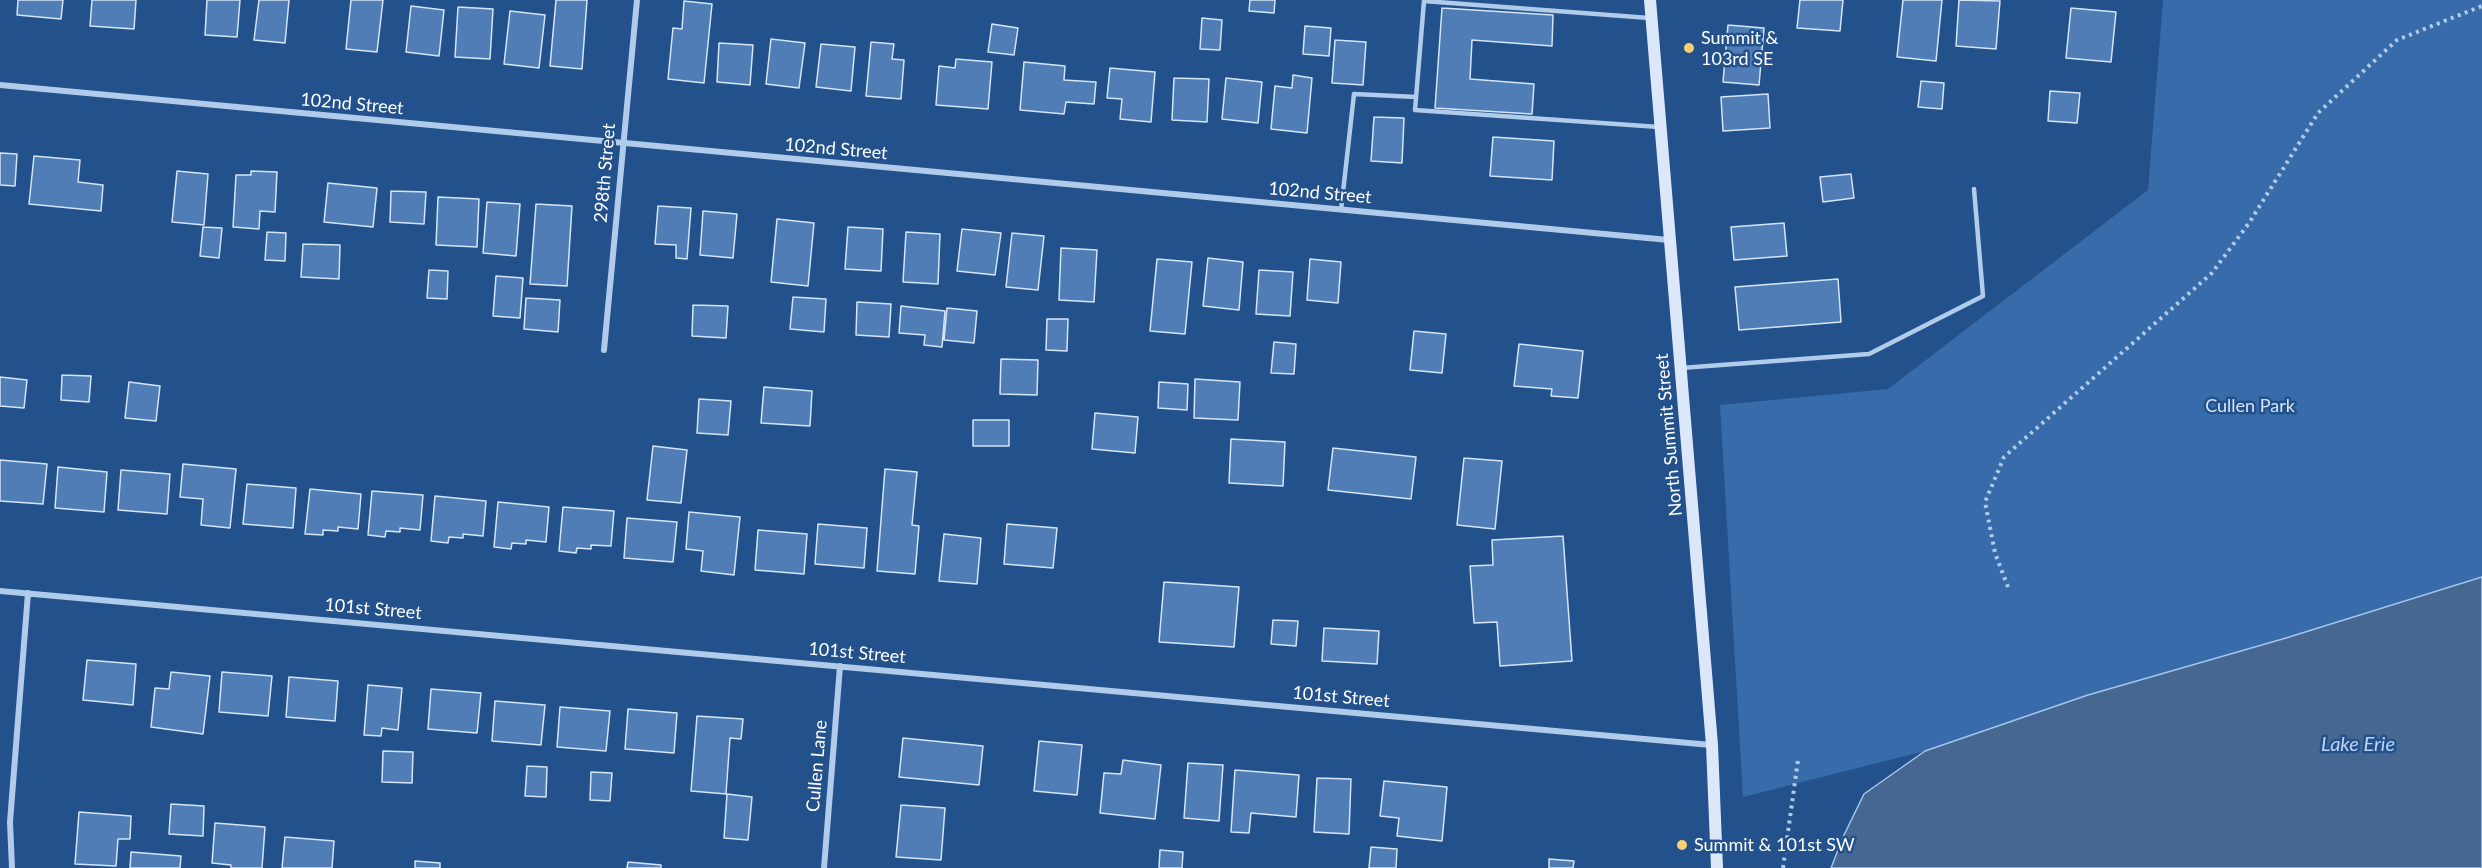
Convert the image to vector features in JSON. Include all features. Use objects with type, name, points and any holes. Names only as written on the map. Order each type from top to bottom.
[{"type":"main road","name":"North Summit Street","points":[[1650,0],[1712,745],[1717,868]]},
{"type":"street","name":"298th Street","points":[[604,350],[637,0]]},
{"type":"street","name":"102nd Street","points":[[0,85],[1670,240]]},
{"type":"street","name":"101st Street","points":[[0,591],[1712,745]]},
{"type":"street","points":[[12,868],[10,822],[28,593]]},
{"type":"street","name":"Cullen Lane","points":[[824,868],[840,666]]},
{"type":"lane","points":[[1652,19],[1424,1],[1415,110],[1660,127]]},
{"type":"lane","points":[[1341,210],[1354,94],[1416,97]]},
{"type":"lane","points":[[1681,368],[1869,354],[1983,296],[1974,189]]},
{"type":"path","points":[[2008,587],[1995,554],[1984,502],[2004,457],[2212,273],[2249,223],[2318,113],[2397,40],[2482,6]]},
{"type":"path","points":[[1783,868],[1798,760]]},
{"type":"green space","name":"Cullen Park","points":[[2163,0],[2482,0],[2482,577],[2286,638],[2088,695],[1925,751],[1743,797],[1720,405],[1888,389],[2148,190]]},
{"type":"water","name":"Lake Erie","points":[[2482,577],[2482,868],[1831,868],[1864,794],[1925,751],[2088,695],[2286,638]]},
{"type":"building","points":[[18,0],[63,0],[61,19],[17,15]]},
{"type":"building","points":[[92,0],[136,0],[134,29],[90,26]]},
{"type":"building","points":[[207,0],[240,0],[237,37],[205,35]]},
{"type":"building","points":[[259,0],[289,0],[285,43],[254,40]]},
{"type":"building","points":[[351,0],[383,0],[377,52],[346,49]]},
{"type":"building","points":[[556,0],[587,0],[582,69],[550,66]]},
{"type":"building","points":[[1250,0],[1275,0],[1274,13],[1249,11]]},
{"type":"building","points":[[1800,0],[1843,0],[1840,31],[1797,28]]},
{"type":"building","points":[[1903,0],[1942,0],[1936,61],[1897,57]]},
{"type":"building","points":[[1959,0],[2000,1],[1996,49],[1956,46]]},
{"type":"building","points":[[684,1],[712,4],[704,83],[668,79],[673,28],[682,29]]},
{"type":"building","points":[[411,6],[444,10],[439,56],[406,52]]},
{"type":"building","points":[[458,7],[493,9],[490,59],[455,57]]},
{"type":"building","points":[[1442,8],[1553,15],[1552,46],[1472,40],[1470,79],[1534,84],[1532,114],[1435,108]]},
{"type":"building","points":[[2071,8],[2116,12],[2111,62],[2066,58]]},
{"type":"building","points":[[510,11],[545,15],[539,68],[504,64]]},
{"type":"building","points":[[1202,18],[1222,20],[1220,50],[1200,49]]},
{"type":"building","points":[[992,24],[1018,28],[1014,55],[988,52]]},
{"type":"building","points":[[1728,25],[1764,28],[1759,85],[1723,82]]},
{"type":"building","points":[[1305,26],[1331,28],[1329,56],[1303,54]]},
{"type":"building","points":[[771,39],[805,43],[799,88],[766,84]]},
{"type":"building","points":[[1335,40],[1366,42],[1363,85],[1332,83]]},
{"type":"building","points":[[871,42],[894,44],[892,59],[904,60],[901,99],[866,96]]},
{"type":"building","points":[[719,43],[753,45],[750,85],[717,82]]},
{"type":"building","points":[[821,44],[855,47],[851,91],[816,87]]},
{"type":"building","points":[[956,59],[992,62],[988,109],[936,105],[939,66],[955,68]]},
{"type":"building","points":[[1024,62],[1065,66],[1064,80],[1096,82],[1094,104],[1066,102],[1064,114],[1020,110]]},
{"type":"building","points":[[1110,68],[1155,72],[1151,122],[1120,119],[1122,99],[1107,98]]},
{"type":"building","points":[[1293,75],[1312,78],[1307,133],[1271,129],[1275,86],[1292,88]]},
{"type":"building","points":[[1174,78],[1209,79],[1207,122],[1172,120]]},
{"type":"building","points":[[1226,78],[1262,82],[1258,123],[1222,119]]},
{"type":"building","points":[[1921,81],[1944,83],[1942,109],[1918,107]]},
{"type":"building","points":[[2050,91],[2080,93],[2077,123],[2048,121]]},
{"type":"building","points":[[1768,94],[1770,128],[1723,131],[1721,97]]},
{"type":"building","points":[[1374,117],[1404,118],[1402,163],[1371,161]]},
{"type":"building","points":[[1493,137],[1554,141],[1552,180],[1490,176]]},
{"type":"building","points":[[0,153],[17,154],[15,186],[0,185]]},
{"type":"building","points":[[34,156],[80,160],[78,182],[103,185],[101,211],[29,204]]},
{"type":"building","points":[[177,171],[208,174],[204,225],[172,222]]},
{"type":"building","points":[[251,171],[277,172],[275,212],[260,211],[259,229],[233,227],[236,175],[251,175]]},
{"type":"building","points":[[1851,174],[1854,198],[1823,202],[1820,177]]},
{"type":"building","points":[[328,183],[377,188],[373,227],[324,222]]},
{"type":"building","points":[[391,191],[426,192],[424,224],[390,222]]},
{"type":"building","points":[[438,197],[479,199],[477,247],[436,245]]},
{"type":"building","points":[[487,202],[520,204],[516,256],[483,253]]},
{"type":"building","points":[[536,204],[572,206],[567,286],[530,284]]},
{"type":"building","points":[[658,206],[691,208],[687,259],[676,258],[676,245],[655,244]]},
{"type":"building","points":[[703,211],[737,214],[733,258],[700,255]]},
{"type":"building","points":[[777,219],[814,223],[808,286],[771,282]]},
{"type":"building","points":[[1784,223],[1787,256],[1734,260],[1731,227]]},
{"type":"building","points":[[203,227],[222,228],[219,258],[200,256]]},
{"type":"building","points":[[848,227],[883,229],[881,271],[845,269]]},
{"type":"building","points":[[962,229],[1001,233],[995,275],[957,271]]},
{"type":"building","points":[[267,232],[286,233],[285,261],[265,260]]},
{"type":"building","points":[[906,232],[940,234],[938,284],[903,282]]},
{"type":"building","points":[[1012,233],[1044,236],[1038,290],[1006,287]]},
{"type":"building","points":[[303,244],[340,245],[339,279],[301,277]]},
{"type":"building","points":[[1061,248],[1097,250],[1094,302],[1059,300]]},
{"type":"building","points":[[1208,258],[1243,262],[1239,310],[1203,306]]},
{"type":"building","points":[[1157,259],[1192,262],[1185,334],[1150,331]]},
{"type":"building","points":[[1310,259],[1341,262],[1338,303],[1307,300]]},
{"type":"building","points":[[429,270],[448,271],[447,299],[427,298]]},
{"type":"building","points":[[1259,270],[1293,272],[1290,316],[1256,314]]},
{"type":"building","points":[[496,276],[523,278],[520,318],[493,316]]},
{"type":"building","points":[[1838,279],[1841,322],[1739,330],[1735,287]]},
{"type":"building","points":[[793,297],[826,299],[824,332],[790,329]]},
{"type":"building","points":[[526,298],[560,300],[558,332],[524,329]]},
{"type":"building","points":[[857,302],[891,304],[889,337],[856,335]]},
{"type":"building","points":[[693,305],[728,306],[726,338],[692,336]]},
{"type":"building","points":[[901,306],[945,311],[942,347],[924,345],[925,335],[899,333]]},
{"type":"building","points":[[947,308],[977,311],[974,343],[944,340]]},
{"type":"building","points":[[1047,319],[1068,319],[1067,351],[1046,350]]},
{"type":"building","points":[[1414,331],[1446,334],[1442,373],[1410,370]]},
{"type":"building","points":[[1274,342],[1296,344],[1294,374],[1271,373]]},
{"type":"building","points":[[1519,344],[1583,351],[1578,398],[1551,396],[1552,389],[1514,386]]},
{"type":"building","points":[[1001,359],[1038,360],[1037,395],[1000,394]]},
{"type":"building","points":[[62,375],[91,376],[89,402],[61,400]]},
{"type":"building","points":[[0,377],[27,380],[24,408],[0,406]]},
{"type":"building","points":[[1195,379],[1240,382],[1238,420],[1194,418]]},
{"type":"building","points":[[129,382],[160,386],[156,421],[125,418]]},
{"type":"building","points":[[1159,382],[1188,384],[1187,410],[1158,408]]},
{"type":"building","points":[[764,387],[812,391],[810,426],[761,423]]},
{"type":"building","points":[[699,399],[731,401],[728,435],[697,433]]},
{"type":"building","points":[[1095,413],[1138,417],[1135,453],[1092,449]]},
{"type":"building","points":[[973,420],[1009,420],[1009,446],[973,446]]},
{"type":"building","points":[[1231,439],[1285,442],[1283,486],[1229,483]]},
{"type":"building","points":[[653,446],[687,450],[681,503],[647,500]]},
{"type":"building","points":[[1333,448],[1416,457],[1411,499],[1328,490]]},
{"type":"building","points":[[1464,458],[1502,461],[1495,529],[1457,525]]},
{"type":"building","points":[[0,460],[47,464],[43,504],[0,501]]},
{"type":"building","points":[[183,464],[236,469],[230,528],[201,525],[203,499],[180,497]]},
{"type":"building","points":[[58,467],[107,472],[104,512],[55,508]]},
{"type":"building","points":[[885,469],[917,472],[912,525],[919,526],[915,574],[877,571]]},
{"type":"building","points":[[121,470],[170,474],[167,514],[118,510]]},
{"type":"building","points":[[247,484],[296,488],[293,528],[243,524]]},
{"type":"building","points":[[310,489],[361,494],[358,529],[338,527],[338,531],[323,530],[323,535],[305,534]]},
{"type":"building","points":[[372,491],[423,495],[420,530],[400,528],[400,532],[386,531],[385,537],[368,535]]},
{"type":"building","points":[[435,496],[486,501],[483,536],[463,534],[463,538],[449,537],[448,543],[431,541]]},
{"type":"building","points":[[498,502],[549,507],[546,542],[526,540],[526,544],[512,543],[511,549],[494,547]]},
{"type":"building","points":[[563,507],[614,511],[611,546],[591,545],[591,549],[577,548],[576,553],[559,551]]},
{"type":"building","points":[[689,512],[740,517],[734,575],[701,571],[703,551],[686,549]]},
{"type":"building","points":[[627,518],[677,522],[673,562],[624,558]]},
{"type":"building","points":[[818,524],[867,528],[864,568],[815,564]]},
{"type":"building","points":[[1007,524],[1057,528],[1053,568],[1004,564]]},
{"type":"building","points":[[758,530],[807,534],[804,574],[755,570]]},
{"type":"building","points":[[944,534],[981,538],[977,584],[939,581]]},
{"type":"building","points":[[1563,536],[1572,661],[1500,666],[1497,622],[1474,623],[1470,566],[1493,565],[1492,540]]},
{"type":"building","points":[[1164,582],[1239,587],[1234,647],[1159,642]]},
{"type":"building","points":[[1273,620],[1298,621],[1296,646],[1271,644]]},
{"type":"building","points":[[1324,628],[1379,631],[1377,664],[1322,661]]},
{"type":"building","points":[[87,660],[136,664],[133,705],[83,700]]},
{"type":"building","points":[[171,672],[210,676],[203,734],[151,727],[155,688],[169,689]]},
{"type":"building","points":[[222,672],[272,676],[268,716],[219,712]]},
{"type":"building","points":[[289,677],[338,681],[335,721],[286,717]]},
{"type":"building","points":[[368,685],[402,688],[398,730],[382,728],[381,736],[364,735]]},
{"type":"building","points":[[431,689],[481,693],[477,733],[428,729]]},
{"type":"building","points":[[495,701],[545,705],[541,745],[492,741]]},
{"type":"building","points":[[560,707],[610,711],[606,751],[557,747]]},
{"type":"building","points":[[628,709],[677,713],[674,753],[625,749]]},
{"type":"building","points":[[697,716],[743,719],[741,739],[730,738],[726,794],[691,791]]},
{"type":"building","points":[[903,738],[983,746],[979,785],[899,777]]},
{"type":"building","points":[[1039,741],[1082,745],[1077,795],[1034,791]]},
{"type":"building","points":[[383,751],[413,752],[412,783],[382,782]]},
{"type":"building","points":[[1123,760],[1161,765],[1155,819],[1100,813],[1104,773],[1121,774]]},
{"type":"building","points":[[1188,763],[1223,765],[1219,821],[1184,818]]},
{"type":"building","points":[[527,766],[547,767],[546,797],[525,796]]},
{"type":"building","points":[[1235,770],[1299,775],[1296,817],[1251,813],[1249,833],[1231,832]]},
{"type":"building","points":[[591,772],[612,773],[610,801],[590,800]]},
{"type":"building","points":[[1317,778],[1351,779],[1349,834],[1314,832]]},
{"type":"building","points":[[1384,781],[1447,787],[1442,841],[1397,836],[1399,818],[1380,816]]},
{"type":"building","points":[[727,794],[752,797],[748,840],[724,838]]},
{"type":"building","points":[[171,804],[204,806],[203,836],[169,834]]},
{"type":"building","points":[[901,805],[945,808],[941,860],[896,857]]},
{"type":"building","points":[[79,812],[131,816],[130,839],[118,839],[116,866],[75,864]]},
{"type":"building","points":[[215,823],[265,827],[262,868],[231,868],[231,865],[212,863]]},
{"type":"building","points":[[285,837],[334,841],[332,868],[282,868]]},
{"type":"building","points":[[1371,847],[1397,849],[1396,868],[1369,868]]},
{"type":"building","points":[[1160,850],[1183,852],[1182,868],[1159,868]]},
{"type":"building","points":[[131,852],[181,856],[180,868],[130,868]]},
{"type":"building","points":[[1549,859],[1574,861],[1573,868],[1549,868]]},
{"type":"building","points":[[415,861],[440,863],[440,868],[415,868]]},
{"type":"building","points":[[628,862],[661,865],[661,868],[627,868]]},
{"type":"place","name":"Summit & 103rd SE","points":[[1689,48]]},
{"type":"place","name":"Summit & 101st SW","points":[[1682,845]]}]
